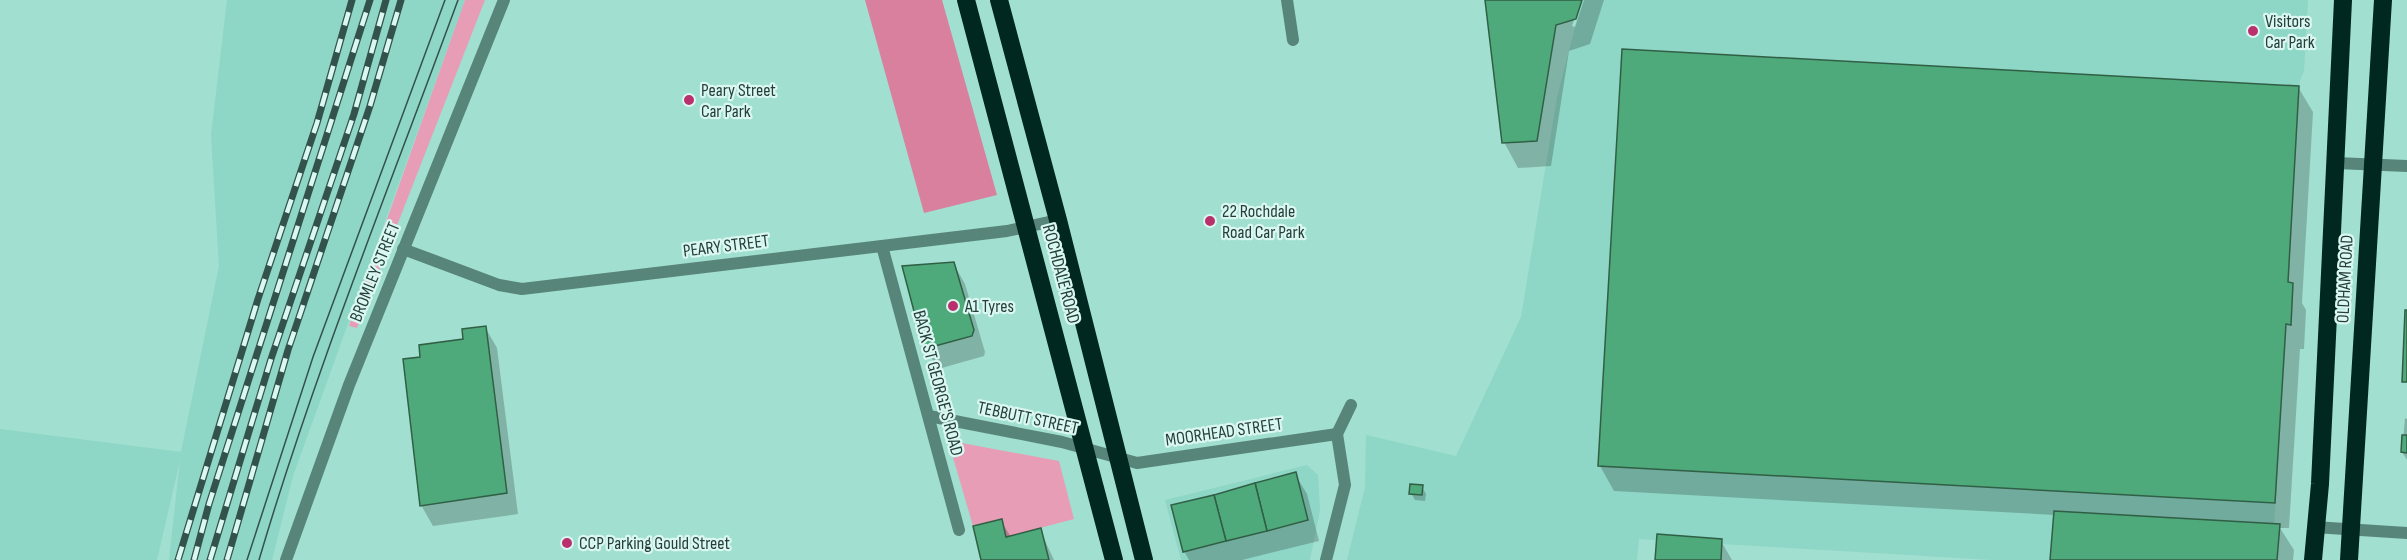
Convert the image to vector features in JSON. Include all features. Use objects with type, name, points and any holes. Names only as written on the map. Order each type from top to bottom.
[{"type":"highway","name":"ROCHDALE ROAD","points":[[966,0],[1114,560]]},
{"type":"highway","name":"ROCHDALE ROAD","points":[[999,0],[1058,220],[1144,560]]},
{"type":"highway","name":"OLDHAM ROAD","points":[[2313,560],[2314,527],[2320,484],[2343,0]]},
{"type":"highway","name":"OLDHAM ROAD","points":[[2349,560],[2383,0]]},
{"type":"street","name":"BROMLEY STREET","points":[[286,560],[349,385],[504,0]]},
{"type":"street","points":[[1287,0],[1293,40]]},
{"type":"street","points":[[2336,163],[2407,166]]},
{"type":"street","name":"PEARY STREET","points":[[403,249],[499,285],[522,289],[1007,231],[1058,220]]},
{"type":"street","name":"BACK ST GEORGE'S ROAD","points":[[882,246],[959,530]]},
{"type":"street","points":[[1326,560],[1346,485],[1337,434],[1351,405]]},
{"type":"street","name":"TEBBUTT STREET","points":[[929,416],[1062,442],[1118,458]]},
{"type":"street","name":"MOORHEAD STREET","points":[[1118,458],[1137,463],[1337,434]]},
{"type":"street","points":[[2314,527],[2407,533]]},
{"type":"shaded area","points":[[227,0],[465,0],[293,476],[272,560],[169,560],[180,460],[157,560],[0,560],[0,429],[181,452],[219,266],[211,135]]},
{"type":"shaded area","points":[[465,0],[485,0],[357,328],[349,326]]},
{"type":"shaded area","points":[[865,0],[942,0],[997,195],[924,213]]},
{"type":"shaded area","points":[[1582,0],[2308,0],[2304,71],[2300,80],[2288,282],[2291,325],[2286,325],[2274,529],[2054,514],[2050,560],[1992,560],[1639,539],[1637,560],[1347,560],[1365,487],[1366,435],[1456,456],[1521,317],[1557,97]]},
{"type":"shaded area","points":[[951,441],[1059,461],[1074,519],[1006,537],[1002,519],[973,526],[950,447]]},
{"type":"shaded area","points":[[1307,465],[1318,475],[1320,510],[1310,560],[1181,560],[1165,500]]},
{"type":"building","points":[[1485,0],[1582,0],[1576,19],[1556,25],[1537,141],[1502,143]]},
{"type":"building","points":[[1622,49],[2299,86],[2288,282],[2293,283],[2291,325],[2286,324],[2275,503],[1598,466]]},
{"type":"building","points":[[954,262],[974,330],[972,336],[924,349],[902,266]]},
{"type":"building","points":[[2405,310],[2407,310],[2407,382],[2402,382]]},
{"type":"building","points":[[486,326],[507,493],[420,506],[403,359],[420,357],[419,345],[463,339],[462,329]]},
{"type":"building","points":[[2402,435],[2407,435],[2407,453],[2401,452]]},
{"type":"building","points":[[1296,472],[1308,520],[1267,531],[1255,483]]},
{"type":"building","points":[[1255,483],[1267,531],[1226,541],[1214,495]]},
{"type":"building","points":[[1410,484],[1423,485],[1422,495],[1409,494]]},
{"type":"building","points":[[1214,495],[1226,541],[1183,552],[1171,505]]},
{"type":"building","points":[[2054,511],[2280,524],[2277,560],[2050,560]]},
{"type":"building","points":[[1002,519],[1006,537],[1041,528],[1049,560],[981,560],[973,526]]},
{"type":"building","points":[[1657,534],[1722,539],[1721,560],[1655,560]]},
{"type":"tram line","points":[[247,560],[313,357],[445,0]]},
{"type":"tram line","points":[[259,560],[304,418],[458,0]]},
{"type":"railway","points":[[178,560],[258,299],[317,123],[352,0]]},
{"type":"railway","points":[[194,560],[209,504],[370,0]]},
{"type":"railway","points":[[210,560],[271,359],[354,114],[386,0]]},
{"type":"railway","points":[[227,560],[288,350],[370,106],[401,0]]},
{"type":"place","name":"Visitors Car Park","points":[[2253,31]]},
{"type":"place","name":"Peary Street Car Park","points":[[689,100]]},
{"type":"place","name":"22 Rochdale Road Car Park","points":[[1210,221]]},
{"type":"place","name":"A1 Tyres","points":[[953,306]]},
{"type":"place","name":"CCP Parking Gould Street","points":[[567,543]]}]
